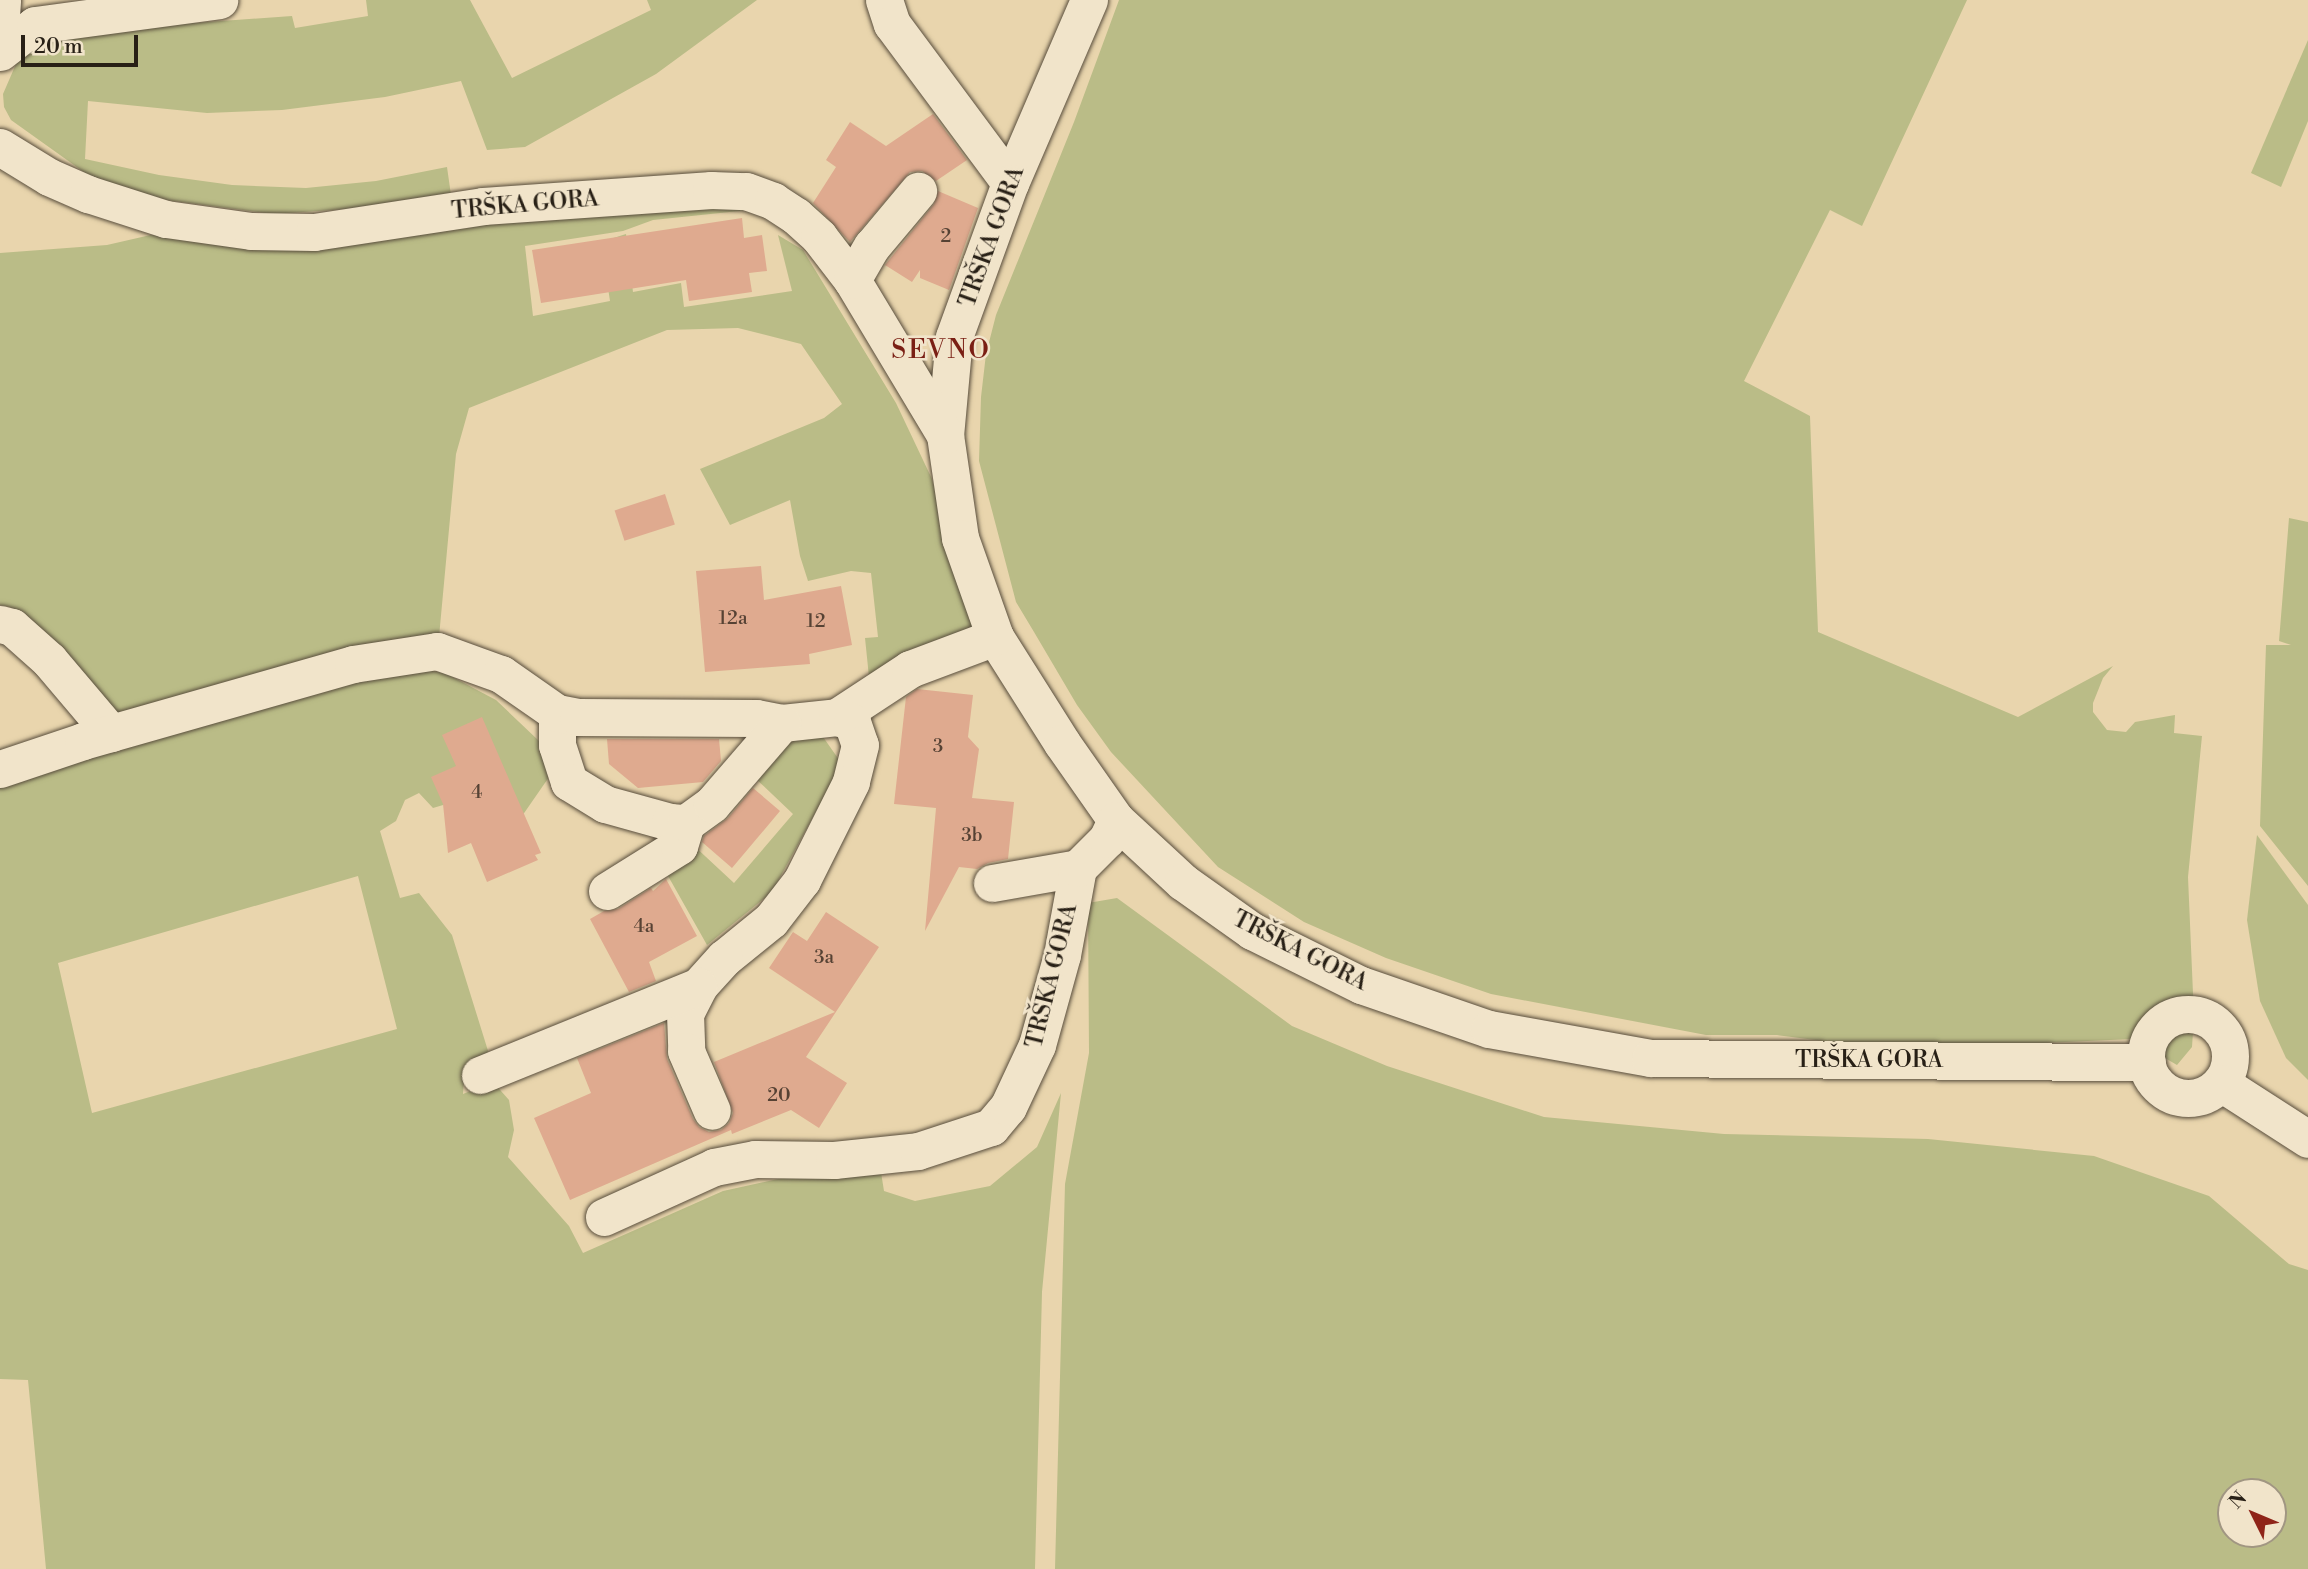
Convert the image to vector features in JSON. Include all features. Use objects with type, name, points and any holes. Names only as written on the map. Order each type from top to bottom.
[{"type":"street","points":[[0,30],[2,0]]},
{"type":"street","points":[[0,52],[34,25],[219,0]]},
{"type":"street","points":[[884,0],[892,24],[1010,183]]},
{"type":"street","name":"TRŠKA GORA","points":[[1089,0],[1010,183],[954,337],[945,435],[960,538],[995,637],[1062,743],[1116,820],[1183,881],[1252,931],[1361,985],[1489,1029],[1650,1058],[2147,1062]]},
{"type":"street","name":"TRŠKA GORA","points":[[0,147],[49,177],[88,194],[166,219],[251,231],[314,232],[483,206],[711,190],[746,191],[773,201],[796,216],[819,237],[852,280],[945,435]]},
{"type":"street","points":[[852,280],[872,246],[918,191]]},
{"type":"street","points":[[0,624],[12,627],[49,660],[111,733]]},
{"type":"street","points":[[837,717],[910,669],[995,637]]},
{"type":"street","points":[[0,769],[111,733],[353,664],[437,651],[501,674],[557,713],[578,717],[756,718],[782,723],[837,717],[852,722],[860,745],[851,782],[802,880],[771,920],[724,958],[699,986],[685,1013],[686,1051],[712,1111]]},
{"type":"street","points":[[557,713],[557,745],[569,782],[605,804],[670,822],[686,823]]},
{"type":"street","points":[[607,891],[679,846],[686,823],[712,804],[782,723]]},
{"type":"street","points":[[1078,867],[1107,839],[1116,820]]},
{"type":"street","name":"TRŠKA GORA","points":[[604,1217],[714,1167],[755,1159],[834,1160],[918,1152],[991,1127],[1008,1107],[1037,1045],[1062,955],[1078,867],[992,883]]},
{"type":"street","points":[[480,1075],[699,986]]},
{"type":"street","points":[[2197,1014],[2210,1019],[2228,1041],[2231,1055],[2221,1083],[2210,1092],[2182,1097],[2158,1086],[2147,1062],[2147,1048],[2160,1025],[2171,1017],[2197,1014]]},
{"type":"street","points":[[2221,1083],[2308,1139]]},
{"type":"green space","points":[[366,0],[470,0],[512,78],[651,10],[647,0],[757,0],[656,74],[525,147],[487,150],[461,81],[385,97],[282,110],[207,113],[88,101],[85,159],[159,175],[232,185],[306,188],[376,181],[447,167],[452,202],[273,214],[143,197],[88,175],[11,120],[4,107],[3,94],[16,64],[33,44],[152,26],[292,16],[295,28],[368,16]]},
{"type":"green space","points":[[1119,0],[1967,0],[1862,226],[1830,210],[1744,381],[1810,416],[1818,632],[2018,717],[2113,666],[2103,678],[2093,703],[2093,712],[2107,730],[2126,732],[2135,722],[2175,715],[2174,733],[2202,736],[2188,877],[2194,1017],[2192,1047],[2177,1065],[2132,1039],[1974,1046],[1839,1043],[1777,1035],[1706,1035],[1491,994],[1386,958],[1304,922],[1218,867],[1111,752],[1077,705],[1016,602],[979,461],[981,397],[986,354],[996,315],[1074,122]]},
{"type":"green space","points":[[2308,40],[2308,121],[2281,187],[2251,173]]},
{"type":"green space","points":[[696,202],[749,210],[653,220],[623,231],[525,246],[533,316],[610,301],[601,242],[626,234],[633,292],[681,283],[684,307],[792,291],[778,235],[803,250],[896,403],[932,479],[961,584],[980,627],[869,677],[865,638],[878,637],[871,573],[851,571],[808,581],[800,556],[790,500],[730,525],[700,469],[824,418],[842,404],[801,344],[738,328],[667,330],[469,408],[456,454],[439,637],[116,713],[54,645],[10,607],[0,605],[0,253],[107,245],[168,231],[294,250],[447,228]]},
{"type":"green space","points":[[2289,518],[2308,522],[2308,886],[2260,826],[2266,645],[2291,645],[2279,641]]},
{"type":"green space","points":[[401,666],[445,673],[496,700],[538,740],[556,767],[520,819],[470,797],[433,808],[419,793],[405,800],[396,821],[380,831],[400,898],[419,893],[452,935],[489,1054],[464,1078],[463,1094],[493,1082],[509,1100],[514,1130],[508,1157],[569,1226],[583,1253],[723,1191],[819,1170],[880,1166],[884,1191],[915,1201],[990,1186],[1037,1147],[1061,1093],[1042,1292],[1035,1569],[46,1569],[28,1380],[0,1379],[0,782]],"holes":[[[358,876],[397,1029],[92,1113],[58,963]]]},
{"type":"green space","points":[[790,734],[821,734],[842,764],[772,892],[707,945],[663,867],[691,843],[734,883],[793,814],[754,777]]},
{"type":"green space","points":[[2257,835],[2308,905],[2308,1080],[2286,1058],[2260,1001],[2247,920]]},
{"type":"green space","points":[[1117,898],[1292,1026],[1387,1066],[1544,1117],[1724,1134],[1928,1139],[2094,1156],[2209,1196],[2289,1264],[2308,1270],[2308,1569],[1055,1569],[1065,1184],[1089,1053],[1088,903]]},
{"type":"building","points":[[933,114],[967,160],[936,181],[922,171],[910,172],[850,242],[813,203],[836,167],[826,160],[850,122],[886,146]]},
{"type":"building","points":[[938,191],[978,208],[949,290],[920,278],[920,270],[912,282],[885,265],[934,204]]},
{"type":"building","points":[[742,218],[744,238],[762,235],[767,271],[749,273],[752,292],[689,301],[686,280],[541,303],[532,250]]},
{"type":"building","points":[[665,494],[675,524],[624,541],[615,510]]},
{"type":"building","points":[[761,566],[764,600],[841,586],[852,645],[809,654],[810,664],[705,672],[696,571]]},
{"type":"building","points":[[917,689],[973,695],[968,737],[979,749],[972,798],[1014,802],[1008,859],[988,863],[977,869],[959,867],[925,931],[936,808],[894,804],[906,697]]},
{"type":"building","points":[[482,717],[541,853],[535,855],[538,860],[487,882],[471,843],[448,853],[443,804],[431,777],[456,766],[442,735]]},
{"type":"building","points":[[607,739],[719,739],[721,761],[703,782],[638,788],[609,764]]},
{"type":"building","points":[[753,788],[780,811],[732,868],[702,842],[704,836],[728,818]]},
{"type":"building","points":[[666,879],[697,936],[649,962],[656,981],[629,992],[590,919],[604,911],[618,909],[651,888],[653,891]]},
{"type":"building","points":[[826,912],[879,947],[806,1057],[847,1083],[819,1128],[791,1110],[732,1134],[731,1130],[570,1200],[534,1118],[591,1093],[577,1058],[664,1023],[667,1059],[693,1119],[699,1127],[709,1132],[721,1130],[729,1123],[733,1113],[714,1062],[835,1012],[769,968],[793,932],[807,941]]},
{"type":"district","name":"SEVNO","points":[[941,351]]}]
